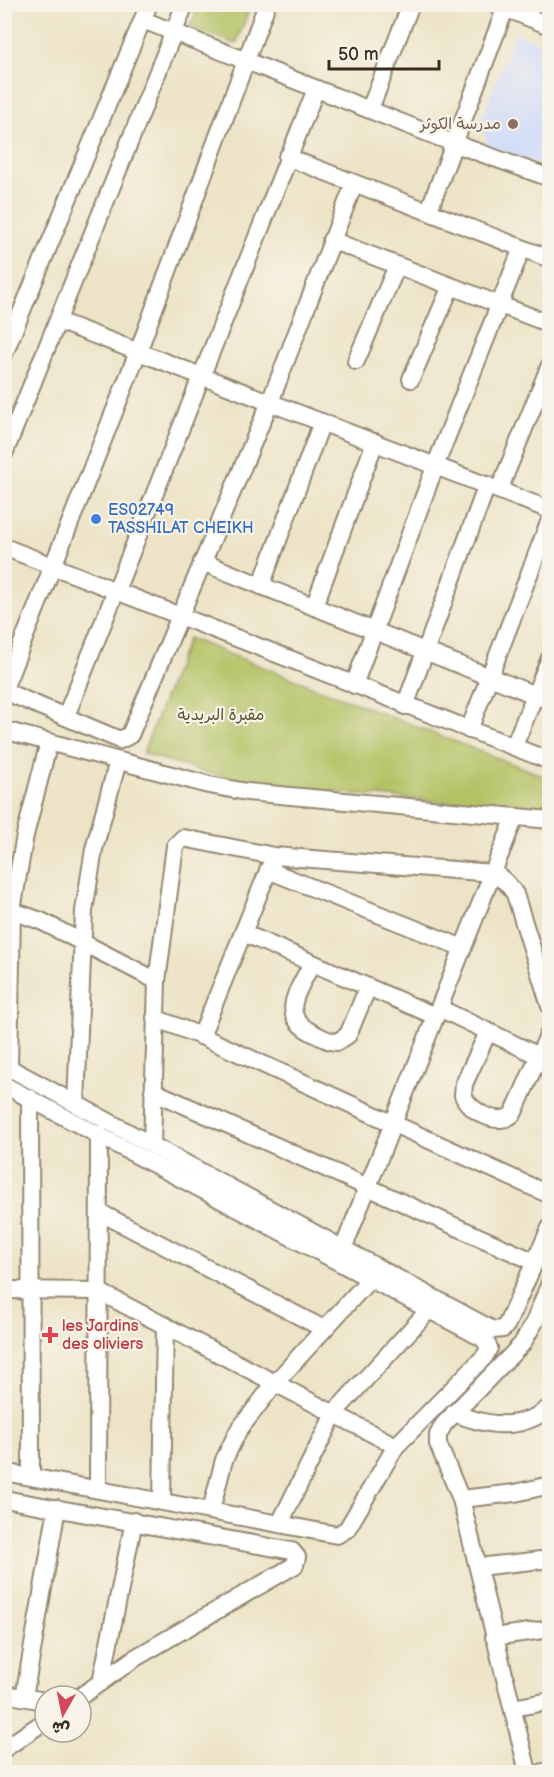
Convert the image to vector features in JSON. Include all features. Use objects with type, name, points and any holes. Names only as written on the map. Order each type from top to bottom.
[{"type":"street","points":[[4,454],[185,4]]},
{"type":"street","points":[[267,4],[244,60],[138,352],[4,690],[120,740],[130,735],[270,402],[354,184]]},
{"type":"street","points":[[370,109],[411,4]]},
{"type":"street","points":[[429,210],[503,6],[549,26]]},
{"type":"street","points":[[4,354],[146,12],[174,32],[453,143],[549,178]]},
{"type":"street","points":[[66,716],[316,89]]},
{"type":"street","points":[[287,158],[429,210],[549,259]]},
{"type":"street","points":[[331,240],[549,324]]},
{"type":"street","points":[[354,685],[436,464],[522,248]]},
{"type":"street","points":[[356,361],[397,266]]},
{"type":"street","points":[[411,379],[451,286]]},
{"type":"street","points":[[58,321],[436,464],[549,510]]},
{"type":"street","points":[[405,706],[493,488],[549,365]]},
{"type":"street","points":[[261,586],[322,422]]},
{"type":"street","points":[[314,607],[375,442]]},
{"type":"street","points":[[469,730],[549,520]]},
{"type":"street","points":[[4,547],[549,761]]},
{"type":"street","points":[[202,562],[542,698]]},
{"type":"street","points":[[514,746],[542,698],[549,658]]},
{"type":"street","points":[[4,730],[247,792],[549,820]]},
{"type":"street","points":[[49,742],[8,909],[7,1066],[496,1330],[507,1324],[549,1228]]},
{"type":"street","points":[[76,1104],[81,942],[94,849],[118,760]]},
{"type":"street","points":[[343,1249],[515,817]]},
{"type":"street","points":[[152,1145],[157,981],[177,842],[188,837],[271,863],[463,948]]},
{"type":"street","points":[[271,863],[493,873],[504,879],[515,894],[549,1006]]},
{"type":"street","points":[[201,1036],[271,863]]},
{"type":"street","points":[[8,909],[35,918],[157,981]]},
{"type":"street","points":[[243,933],[368,987],[488,1032],[539,1056]]},
{"type":"street","points":[[312,963],[293,1006],[293,1016],[299,1025],[328,1041],[342,1041],[348,1035],[368,987]]},
{"type":"street","points":[[156,1018],[201,1036],[549,1195]]},
{"type":"street","points":[[488,1032],[464,1084],[463,1095],[468,1105],[493,1118],[504,1120],[512,1115],[549,1031]]},
{"type":"street","points":[[4,1085],[488,1343],[488,1352],[396,1446],[344,1532],[332,1534],[162,1500],[4,1472]]},
{"type":"street","points":[[153,1091],[535,1262]]},
{"type":"street","points":[[30,1098],[31,1476]]},
{"type":"street","points":[[98,1489],[99,1134]]},
{"type":"street","points":[[99,1212],[324,1329]]},
{"type":"street","points":[[211,1510],[224,1460],[238,1431],[274,1383],[370,1279]]},
{"type":"street","points":[[528,1773],[461,1499],[438,1439],[441,1428],[454,1413],[522,1344],[535,1321],[548,1289]]},
{"type":"street","points":[[4,1290],[98,1291],[274,1383],[335,1412],[396,1446]]},
{"type":"street","points":[[280,1523],[335,1412],[429,1310]]},
{"type":"street","points":[[162,1500],[165,1325]]},
{"type":"street","points":[[454,1413],[475,1421],[500,1425],[524,1422],[549,1407]]},
{"type":"street","points":[[461,1499],[515,1493],[549,1485]]},
{"type":"street","points":[[4,1499],[292,1551],[297,1557],[297,1562],[135,1658],[93,1688]]},
{"type":"street","points":[[24,1697],[57,1508]]},
{"type":"street","points":[[101,1682],[134,1521]]},
{"type":"street","points":[[478,1567],[549,1559]]},
{"type":"street","points":[[494,1637],[549,1629]]},
{"type":"street","points":[[4,1694],[33,1699]]},
{"type":"street","points":[[513,1708],[549,1701]]},
{"type":"street","points":[[4,1749],[33,1729]]},
{"type":"street","points":[[543,1773],[549,1772]]},
{"type":"shaded area","points":[[515,33],[549,47],[549,169],[489,146],[480,124]]},
{"type":"green space","points":[[199,5],[251,5],[236,44],[190,27]]},
{"type":"green space","name":"مقبرة البريدية","points":[[188,638],[549,778],[549,812],[272,786],[200,771],[143,753]]},
{"type":"place","name":"مدرسة الكوثر","points":[[513,124]]},
{"type":"place","name":"ES02749 TASSHILAT CHEIKH","points":[[96,519]]},
{"type":"place","name":"les Jardins des oliviers","points":[[50,1335]]}]
